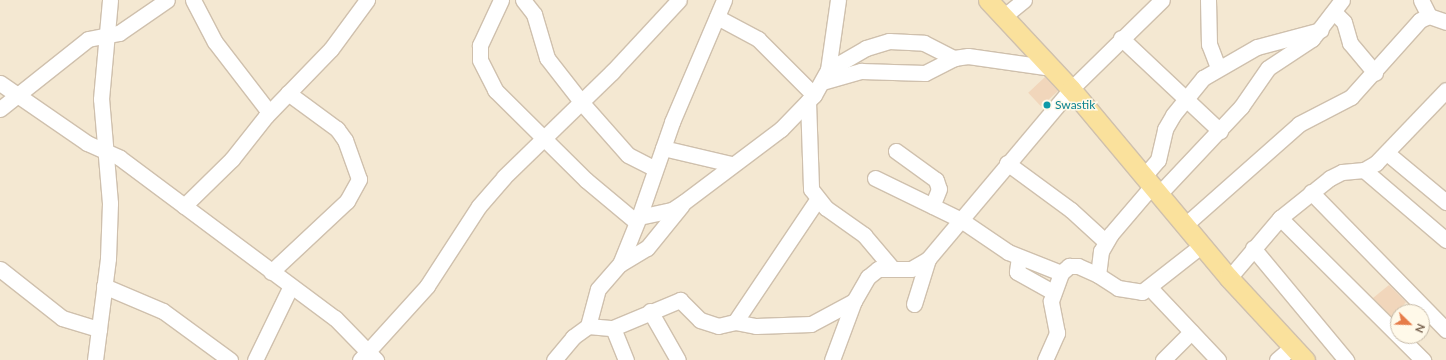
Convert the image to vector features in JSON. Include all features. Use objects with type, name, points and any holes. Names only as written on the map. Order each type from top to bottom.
[{"type":"main road","points":[[988,0],[1071,89],[1229,278],[1299,353]]},
{"type":"street","points":[[95,360],[104,286],[110,204],[101,98],[109,34],[110,0]]},
{"type":"street","points":[[0,110],[15,96],[88,39],[119,33],[167,0]]},
{"type":"street","points":[[194,0],[215,42],[270,112]]},
{"type":"street","points":[[501,0],[485,29],[480,60],[496,90],[543,138],[637,219]]},
{"type":"street","points":[[523,0],[534,14],[547,58],[582,103],[628,155],[655,169]]},
{"type":"street","points":[[0,83],[15,96],[87,143],[105,149],[184,206],[290,288],[335,318],[367,357],[427,286],[479,206],[543,138],[582,103],[678,0]]},
{"type":"street","points":[[620,264],[663,148],[724,0]]},
{"type":"street","points":[[637,219],[672,210],[684,202],[731,164],[781,129],[811,98],[825,76],[838,0]]},
{"type":"street","points":[[1003,17],[1024,0]]},
{"type":"street","points":[[1208,0],[1209,44],[1218,67]]},
{"type":"street","points":[[1421,0],[1428,16],[1446,22]]},
{"type":"street","points":[[832,360],[854,301],[868,278],[878,269],[911,269],[928,259],[1007,163],[1071,89],[1156,3]]},
{"type":"street","points":[[184,206],[232,159],[270,112],[331,49],[360,4]]},
{"type":"street","points":[[1338,6],[1350,44],[1375,73]]},
{"type":"street","points":[[1098,275],[1097,266],[1106,242],[1151,185],[1220,131],[1268,68],[1302,48],[1322,30],[1338,6]]},
{"type":"street","points":[[1185,226],[1298,124],[1338,107],[1375,73],[1411,30],[1428,16]]},
{"type":"street","points":[[717,17],[758,39],[811,98],[809,173],[811,189],[817,200],[864,234],[892,268]]},
{"type":"street","points":[[1151,185],[1165,129],[1185,98],[1218,67],[1257,47],[1322,30]]},
{"type":"street","points":[[1121,38],[1220,131]]},
{"type":"street","points":[[825,76],[866,48],[889,42],[924,44],[954,58]]},
{"type":"street","points":[[825,76],[861,71],[925,73],[954,58],[981,57],[1052,68]]},
{"type":"street","points":[[1229,278],[1280,218],[1311,192],[1342,172],[1364,170],[1388,153],[1446,90]]},
{"type":"street","points":[[271,272],[347,201],[359,179],[345,140],[337,128],[288,93]]},
{"type":"street","points":[[663,148],[731,164]]},
{"type":"street","points":[[896,151],[936,180],[939,189],[932,206]]},
{"type":"street","points":[[1388,153],[1446,202]]},
{"type":"street","points":[[1007,163],[1071,210],[1106,242]]},
{"type":"street","points":[[1364,170],[1446,240]]},
{"type":"street","points":[[875,178],[961,220],[987,241],[1019,257],[1061,273]]},
{"type":"street","points":[[1311,192],[1446,330]]},
{"type":"street","points":[[736,322],[817,200]]},
{"type":"street","points":[[588,326],[590,310],[598,289],[620,264],[647,248],[684,202]]},
{"type":"street","points":[[1280,218],[1423,360]]},
{"type":"street","points":[[1045,360],[1057,333],[1053,292],[1061,273],[1069,266],[1078,266],[1098,275],[1118,288],[1142,292],[1150,288],[1202,245]]},
{"type":"street","points":[[1253,248],[1346,360]]},
{"type":"street","points":[[1019,257],[1017,272],[1053,292]]},
{"type":"street","points":[[914,304],[928,259]]},
{"type":"street","points":[[0,269],[71,324],[99,329]]},
{"type":"street","points":[[104,286],[163,311],[230,360]]},
{"type":"street","points":[[255,360],[290,288]]},
{"type":"street","points":[[1150,288],[1218,360]]},
{"type":"street","points":[[554,360],[573,337],[588,326],[613,328],[650,311],[680,300],[700,320],[718,326],[736,322],[811,324],[854,301]]},
{"type":"street","points":[[650,311],[678,360]]},
{"type":"street","points":[[613,328],[626,360]]},
{"type":"street","points":[[1163,360],[1191,332]]},
{"type":"street","points":[[1278,360],[1299,353]]},
{"type":"shaded area","points":[[0,0],[1446,0],[1446,360],[0,360]]},
{"type":"building","points":[[1045,77],[1058,91],[1041,107],[1028,93]]},
{"type":"building","points":[[1389,285],[1406,302],[1404,304],[1390,304],[1390,315],[1373,298]]},
{"type":"place","name":"Swastik","points":[[1047,105]]}]
